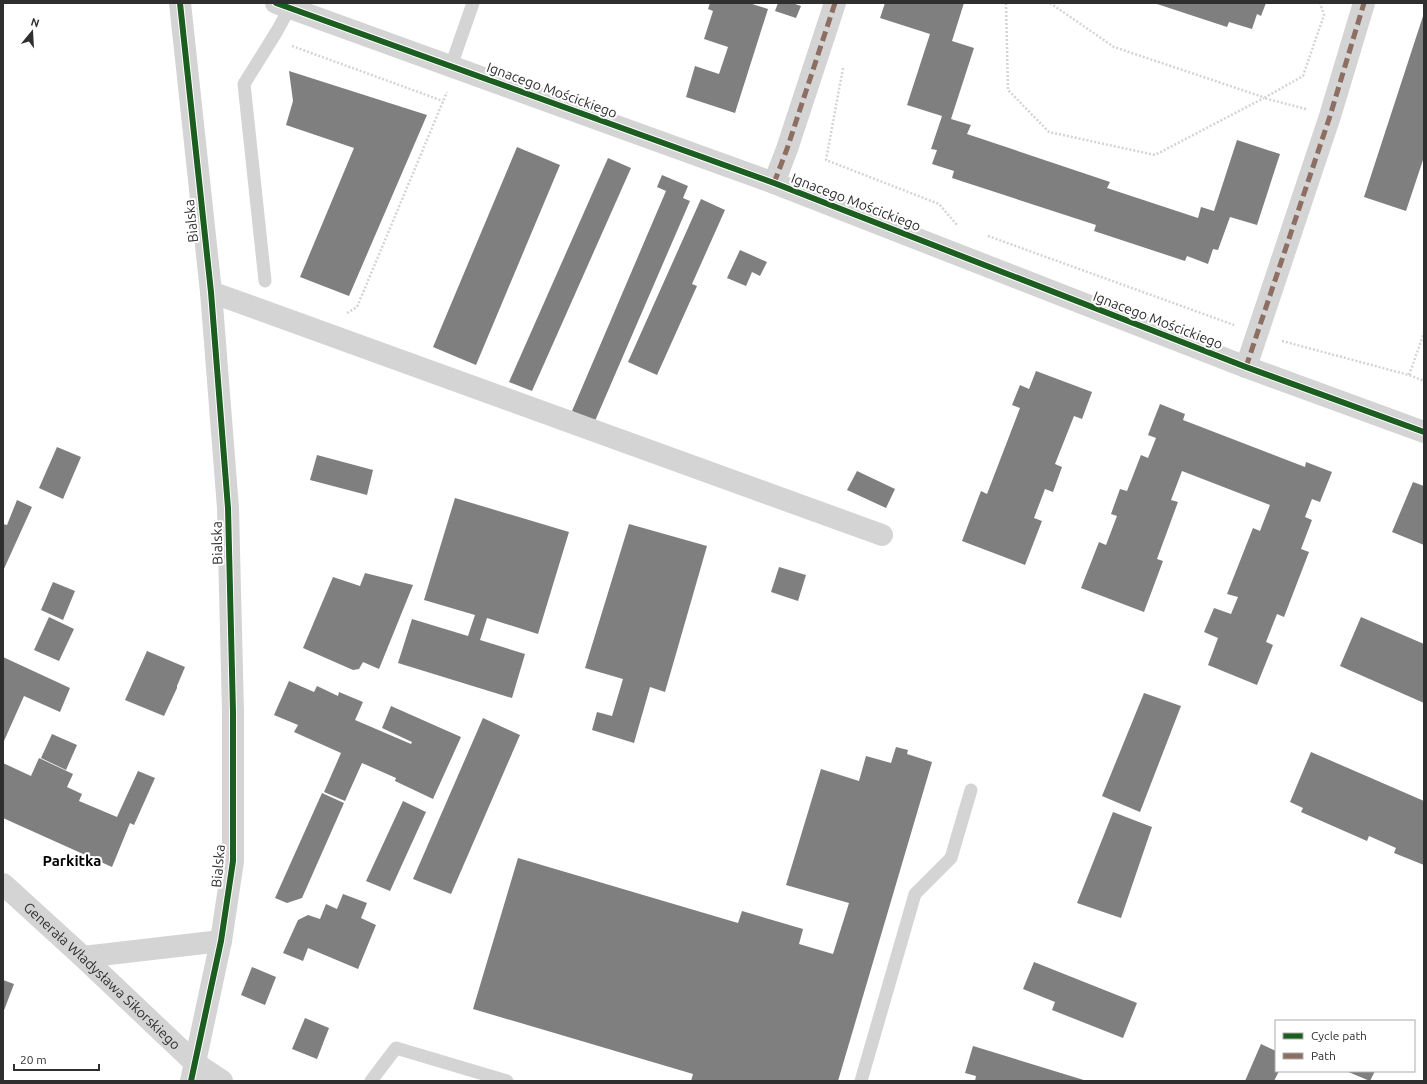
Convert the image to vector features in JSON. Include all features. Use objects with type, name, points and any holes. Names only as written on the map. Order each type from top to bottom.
[{"type":"street","name":"Bialska","points":[[180,3],[211,292],[228,508],[233,712],[233,861],[221,941],[193,1072]]},
{"type":"street","name":"Ignacego Mościckiego","points":[[774,183],[787,149],[835,3]]},
{"type":"street","points":[[1246,367],[1330,116],[1364,3]]},
{"type":"street","name":"Ignacego Mościckiego","points":[[283,5],[453,66],[574,112],[774,183],[1246,367],[1424,432]]},
{"type":"street","points":[[211,292],[237,303],[882,535]]},
{"type":"street","name":"Generała Władysława Sikorskiego","points":[[3,884],[83,957],[193,1072],[222,1081]]},
{"type":"street","points":[[83,957],[221,941]]},
{"type":"lane","points":[[453,66],[473,3]]},
{"type":"lane","points":[[265,281],[244,84],[273,39],[283,5]]},
{"type":"lane","points":[[861,1081],[915,894],[951,858],[971,790]]},
{"type":"lane","points":[[371,1081],[396,1048],[507,1081]]},
{"type":"path","points":[[1006,3],[1008,90],[1050,132],[1155,155],[1303,76],[1324,15],[1320,3]]},
{"type":"path","points":[[1050,3],[1114,47],[1264,98],[1330,116]]},
{"type":"path","points":[[273,39],[443,101]]},
{"type":"path","points":[[346,313],[357,307],[443,101],[453,66]]},
{"type":"path","points":[[843,66],[826,160],[939,204],[957,225],[964,228]]},
{"type":"path","points":[[987,236],[1257,334],[1409,375],[1424,381]]},
{"type":"path","points":[[1409,375],[1424,333]]},
{"type":"building","points":[[710,3],[749,3],[768,9],[735,113],[686,97],[695,66],[719,74],[728,47],[704,39],[713,11],[708,9]]},
{"type":"building","points":[[778,3],[792,3],[801,6],[796,18],[775,11]]},
{"type":"building","points":[[885,3],[964,3],[952,41],[974,48],[951,119],[971,125],[967,134],[1110,182],[1107,188],[1198,218],[1201,207],[1214,211],[1237,140],[1280,154],[1257,225],[1230,217],[1218,250],[1213,249],[1208,264],[1187,256],[1185,261],[1094,231],[1096,225],[952,178],[954,171],[932,164],[937,150],[931,149],[942,116],[907,105],[930,34],[880,18]]},
{"type":"building","points":[[1154,3],[1266,3],[1261,16],[1257,14],[1252,29],[1229,22],[1227,27]]},
{"type":"building","points":[[1424,13],[1424,157],[1406,211],[1364,197]]},
{"type":"building","points":[[289,71],[427,115],[349,296],[300,277],[354,148],[286,125],[293,101]]},
{"type":"building","points":[[517,147],[560,165],[476,365],[433,347]]},
{"type":"building","points":[[608,158],[631,168],[532,391],[509,382]]},
{"type":"building","points":[[662,175],[688,186],[683,198],[690,201],[595,421],[572,411],[666,191],[657,187]]},
{"type":"building","points":[[701,199],[725,210],[692,284],[697,286],[657,375],[628,362]]},
{"type":"building","points":[[740,250],[767,262],[760,276],[752,272],[746,286],[727,278]]},
{"type":"building","points":[[1036,371],[1092,392],[1082,419],[1074,416],[1055,464],[1062,467],[1053,492],[1045,489],[1034,518],[1042,521],[1025,565],[962,541],[981,491],[987,494],[1020,408],[1012,405],[1020,385],[1029,389]]},
{"type":"building","points":[[1160,404],[1185,414],[1183,420],[1305,467],[1306,462],[1332,472],[1320,502],[1312,499],[1305,517],[1312,520],[1301,549],[1309,552],[1284,617],[1277,614],[1266,642],[1273,645],[1257,685],[1208,665],[1218,638],[1204,632],[1214,608],[1231,614],[1238,597],[1227,594],[1253,528],[1260,531],[1270,505],[1182,471],[1171,500],[1178,502],[1157,559],[1163,561],[1144,612],[1081,588],[1099,542],[1106,545],[1117,516],[1111,514],[1120,489],[1127,491],[1141,455],[1148,458],[1156,438],[1148,435]]},
{"type":"building","points":[[57,447],[81,457],[63,499],[39,488]]},
{"type":"building","points":[[317,455],[373,470],[367,495],[310,480]]},
{"type":"building","points":[[857,471],[895,489],[886,508],[847,490]]},
{"type":"building","points":[[1413,482],[1424,486],[1424,545],[1392,532]]},
{"type":"building","points":[[455,498],[569,532],[538,634],[487,618],[480,640],[525,654],[512,698],[398,663],[412,619],[468,636],[475,615],[424,600]]},
{"type":"building","points":[[17,500],[32,507],[3,571],[3,524],[7,525]]},
{"type":"building","points":[[629,524],[707,546],[665,692],[650,687],[634,743],[592,730],[597,712],[612,716],[623,679],[585,668]]},
{"type":"building","points":[[779,567],[806,575],[798,601],[771,592]]},
{"type":"building","points":[[365,573],[413,585],[379,669],[363,662],[359,669],[353,670],[303,648],[333,577],[360,586]]},
{"type":"building","points":[[53,582],[75,591],[63,620],[41,610]]},
{"type":"building","points":[[49,617],[74,629],[59,661],[34,650]]},
{"type":"building","points":[[1361,617],[1424,644],[1424,703],[1340,666]]},
{"type":"building","points":[[147,651],[185,667],[164,716],[125,700]]},
{"type":"building","points":[[3,657],[70,688],[60,712],[24,696],[4,741],[3,741]]},
{"type":"building","points":[[289,681],[314,692],[317,686],[338,696],[339,692],[363,702],[355,720],[411,744],[412,742],[382,728],[391,706],[461,737],[433,799],[395,781],[396,778],[362,763],[345,801],[324,792],[341,753],[294,732],[298,725],[274,715]]},
{"type":"building","points":[[1144,693],[1181,706],[1140,812],[1102,796]]},
{"type":"building","points":[[483,718],[520,735],[451,894],[413,879]]},
{"type":"building","points":[[52,734],[77,745],[66,770],[41,758]]},
{"type":"building","points":[[896,747],[908,750],[907,754],[932,762],[838,1081],[691,1081],[693,1074],[473,1009],[518,858],[738,923],[742,911],[803,929],[799,944],[833,954],[849,903],[786,885],[821,769],[859,781],[866,756],[891,763]]},
{"type":"building","points":[[1311,752],[1424,801],[1424,865],[1394,853],[1396,848],[1369,836],[1367,841],[1301,812],[1303,808],[1290,802]]},
{"type":"building","points":[[39,758],[73,774],[67,787],[82,794],[79,801],[117,817],[138,771],[155,778],[134,825],[130,823],[112,867],[3,818],[3,763],[31,776]]},
{"type":"building","points":[[322,793],[344,803],[302,898],[287,903],[275,898]]},
{"type":"building","points":[[403,801],[426,812],[390,891],[366,881]]},
{"type":"building","points":[[1113,812],[1152,827],[1121,918],[1077,903]]},
{"type":"building","points":[[343,894],[367,903],[361,918],[376,925],[358,969],[308,948],[303,961],[283,953],[298,920],[308,915],[320,919],[326,904],[337,909]]},
{"type":"building","points":[[1034,962],[1137,1003],[1123,1038],[1052,1010],[1055,1002],[1023,989]]},
{"type":"building","points":[[252,967],[276,977],[265,1005],[241,995]]},
{"type":"building","points":[[3,980],[14,984],[3,1013]]},
{"type":"building","points":[[305,1018],[329,1028],[317,1059],[292,1049]]},
{"type":"building","points":[[1261,1044],[1275,1051],[1275,1072],[1278,1072],[1274,1081],[1245,1081]]},
{"type":"building","points":[[973,1046],[1087,1081],[975,1081],[976,1076],[965,1073]]},
{"type":"building","points":[[1348,1072],[1374,1072],[1370,1081]]},
{"type":"marked path","points":[[774,183],[787,149],[835,3]]},
{"type":"marked path","points":[[1246,367],[1330,116],[1364,3]]},
{"type":"cycle path","points":[[180,3],[211,292],[228,508],[233,712],[233,861],[221,941],[191,1081]]},
{"type":"cycle path","points":[[276,3],[774,183],[1246,367],[1424,432]]},
{"type":"district","name":"Parkitka","points":[[72,861]]}]
